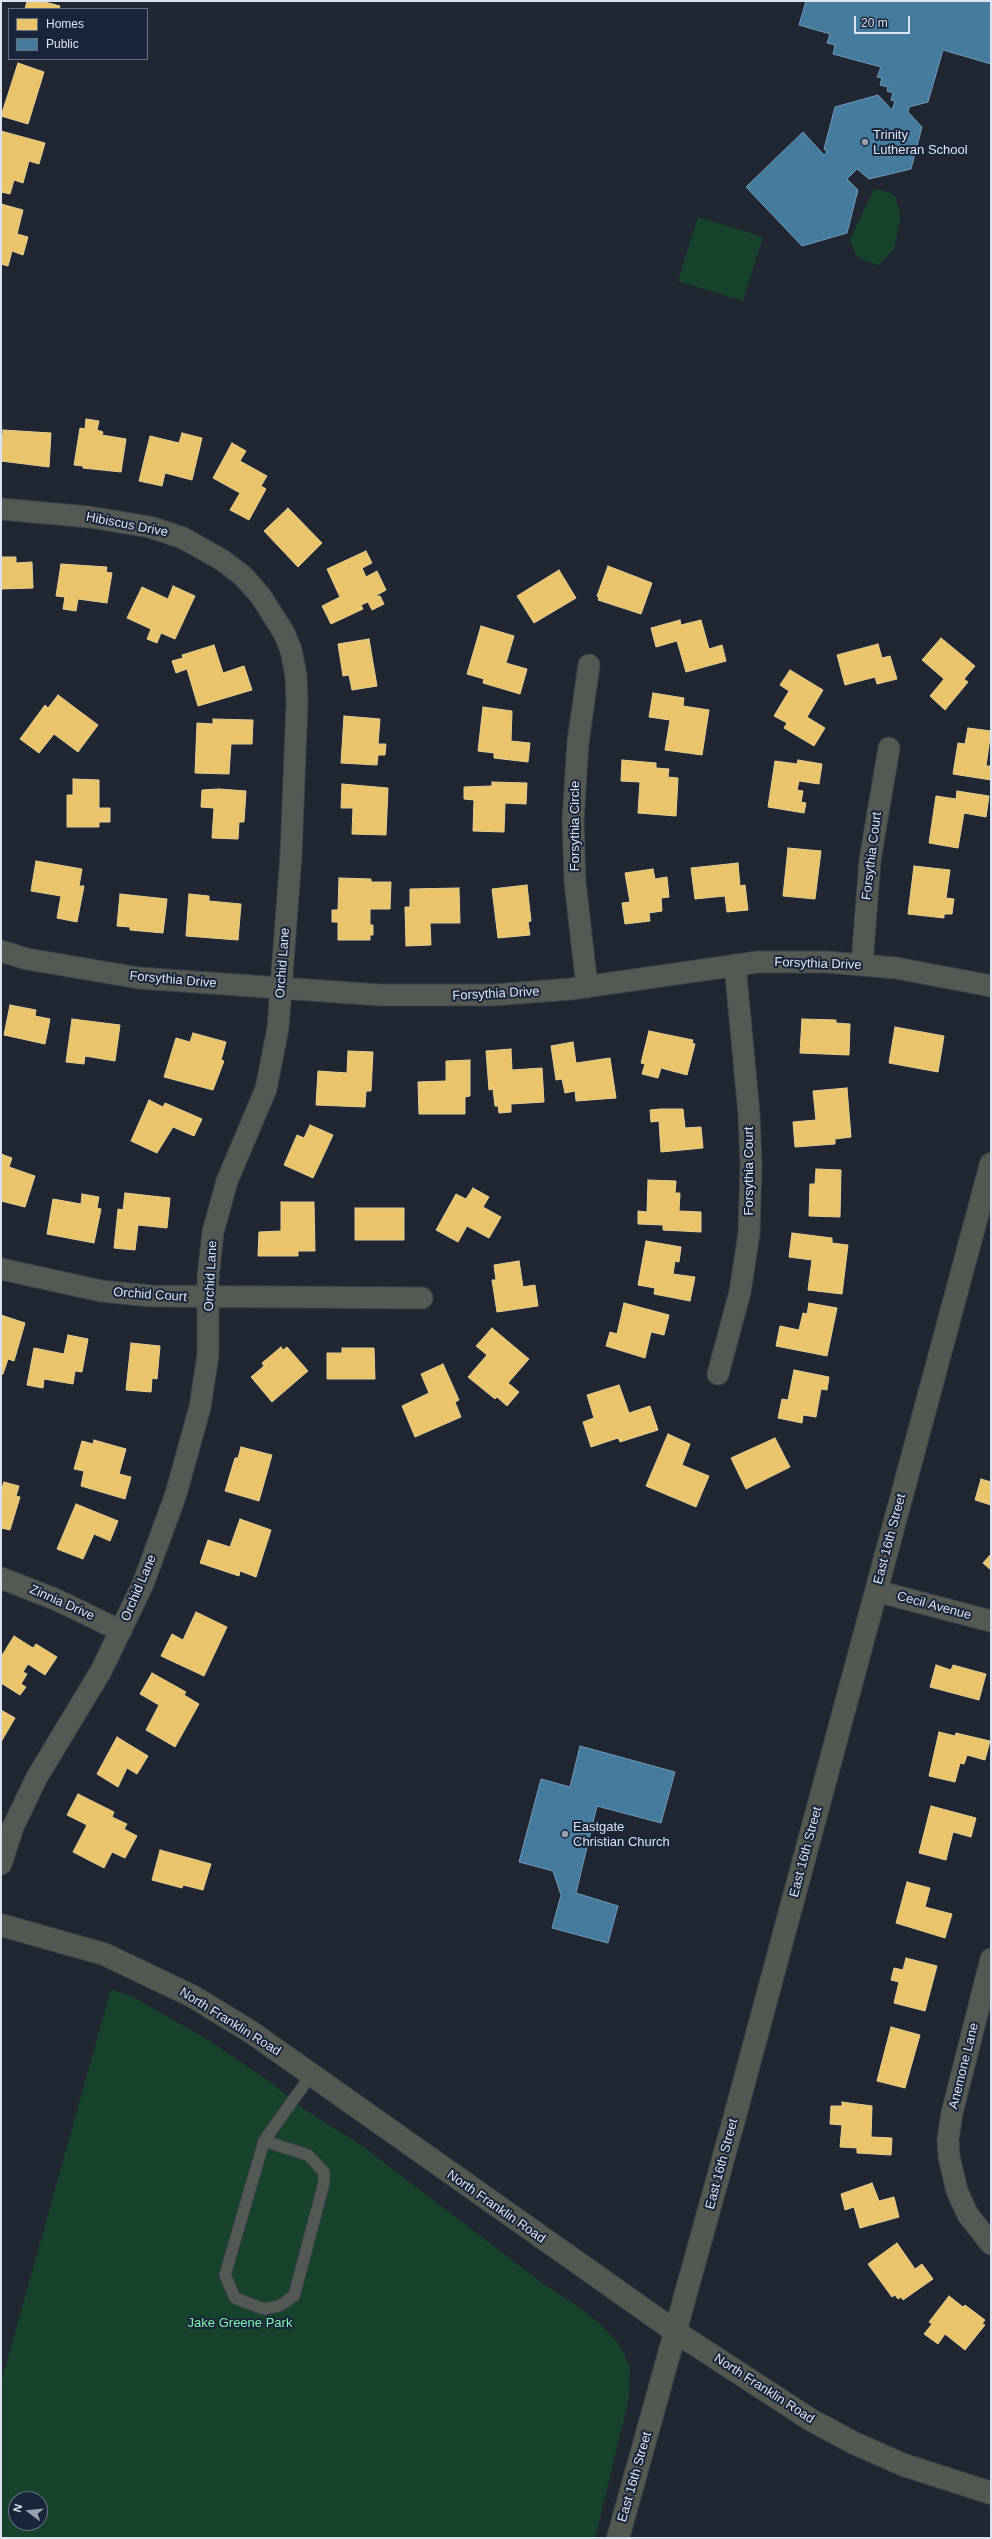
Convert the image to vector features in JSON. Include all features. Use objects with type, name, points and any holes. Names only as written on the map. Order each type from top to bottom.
[{"type":"street","name":"Hibiscus Drive","points":[[1,509],[55,512],[107,519],[150,527],[183,538],[207,550],[243,576],[266,602],[284,633]]},
{"type":"street","name":"Orchid Lane","points":[[1,1864],[13,1827],[37,1777],[88,1695],[121,1632],[162,1535],[200,1407],[208,1355],[209,1259],[217,1215],[227,1181],[260,1105],[271,1072],[278,1028],[291,854],[297,703],[296,676],[291,650],[284,633]]},
{"type":"street","name":"Forsythia Circle","points":[[587,987],[576,882],[573,820],[578,742],[589,665]]},
{"type":"street","name":"Forsythia Court","points":[[862,964],[870,860],[889,748]]},
{"type":"street","name":"Forsythia Drive","points":[[1,951],[27,958],[139,978],[380,995],[450,996],[587,987],[735,965],[784,962],[862,964],[920,971],[991,986]]},
{"type":"street","name":"Forsythia Court","points":[[718,1374],[740,1292],[749,1233],[751,1165],[749,1114],[735,965]]},
{"type":"street","name":"East 16th Street","points":[[618,2538],[676,2332],[991,1164]]},
{"type":"street","name":"Orchid Court","points":[[1,1269],[101,1292],[208,1298],[422,1298]]},
{"type":"street","name":"Zinnia Drive","points":[[1,1578],[57,1600],[121,1632]]},
{"type":"street","name":"Cecil Avenue","points":[[876,1591],[991,1621]]},
{"type":"street","name":"North Franklin Road","points":[[1,1925],[104,1954],[152,1976],[219,2012],[311,2074],[676,2332],[811,2420],[856,2444],[936,2477],[991,2493]]},
{"type":"street","name":"Anemone Lane","points":[[991,1959],[952,2113],[948,2139],[952,2174],[968,2215],[991,2244]]},
{"type":"lane","points":[[264,2141],[308,2155],[324,2172],[324,2183],[294,2296],[279,2306],[264,2310],[235,2298],[227,2284],[225,2274],[264,2141],[311,2074]]},
{"type":"green space","points":[[874,189],[889,192],[895,196],[901,216],[894,249],[879,265],[865,261],[856,255],[850,240]]},
{"type":"green space","points":[[698,217],[763,237],[743,301],[678,281]]},
{"type":"green space","name":"Jake Greene Park","points":[[111,1989],[133,1997],[208,2040],[269,2081],[305,2110],[361,2145],[542,2283],[580,2308],[600,2324],[618,2343],[630,2367],[629,2398],[595,2538],[1,2538],[1,2383]]},
{"type":"building: Homes","points":[[27,1],[41,1],[60,6],[59,8],[25,8]]},
{"type":"building: Homes","points":[[18,63],[44,72],[28,124],[1,116]]},
{"type":"building: Homes","points":[[1,131],[45,143],[39,164],[29,161],[23,183],[14,180],[10,194],[1,192]]},
{"type":"building: Homes","points":[[1,204],[23,210],[17,234],[28,237],[23,255],[12,251],[8,266],[1,264]]},
{"type":"building: Homes","points":[[86,419],[99,421],[97,430],[103,432],[102,435],[126,439],[121,472],[83,468],[83,466],[74,465],[80,428],[85,429]]},
{"type":"building: Homes","points":[[3,430],[51,433],[49,467],[1,461]]},
{"type":"building: Homes","points":[[182,433],[202,438],[192,480],[165,473],[162,486],[139,481],[150,436],[179,443]]},
{"type":"building: Homes","points":[[232,443],[246,451],[240,461],[267,476],[261,486],[266,489],[249,520],[230,510],[240,493],[213,478]]},
{"type":"building: Homes","points":[[288,508],[322,543],[298,567],[264,531]]},
{"type":"building: Homes","points":[[366,551],[372,563],[362,568],[366,577],[377,571],[386,590],[375,596],[380,596],[384,604],[372,610],[368,602],[361,605],[363,609],[331,624],[322,606],[340,597],[327,569]]},
{"type":"building: Homes","points":[[1,557],[16,557],[16,563],[32,562],[33,588],[1,589]]},
{"type":"building: Homes","points":[[61,564],[107,567],[106,572],[112,573],[107,603],[78,599],[76,611],[63,609],[65,597],[56,596]]},
{"type":"building: Homes","points":[[608,566],[652,583],[641,614],[598,600],[599,598],[597,596]]},
{"type":"building: Homes","points":[[559,570],[576,598],[534,623],[517,596]]},
{"type":"building: Homes","points":[[173,586],[195,596],[175,639],[161,633],[157,643],[147,639],[151,629],[127,618],[142,587],[168,599]]},
{"type":"building: Homes","points":[[680,620],[681,625],[701,620],[709,649],[722,645],[726,661],[686,672],[677,641],[656,647],[651,628]]},
{"type":"building: Homes","points":[[481,626],[514,636],[506,663],[527,669],[520,694],[483,683],[484,679],[467,674]]},
{"type":"building: Homes","points":[[941,638],[975,666],[964,679],[968,682],[945,710],[930,696],[944,679],[922,660]]},
{"type":"building: Homes","points":[[369,639],[377,686],[352,690],[349,675],[343,676],[338,644]]},
{"type":"building: Homes","points":[[878,644],[882,658],[890,656],[897,679],[877,684],[875,677],[845,685],[837,655]]},
{"type":"building: Homes","points":[[214,645],[223,673],[244,666],[252,690],[198,706],[187,669],[176,673],[172,661],[183,658],[182,655]]},
{"type":"building: Homes","points":[[790,670],[823,690],[807,717],[825,728],[814,746],[784,728],[787,723],[774,716],[789,691],[780,685]]},
{"type":"building: Homes","points":[[653,693],[684,698],[683,706],[709,710],[702,755],[665,750],[670,720],[649,717]]},
{"type":"building: Homes","points":[[58,695],[98,725],[78,752],[54,734],[39,753],[20,739],[45,705],[48,708]]},
{"type":"building: Homes","points":[[483,707],[512,711],[511,741],[530,743],[528,762],[494,758],[494,753],[478,751]]},
{"type":"building: Homes","points":[[344,716],[380,719],[378,744],[386,744],[385,755],[378,755],[377,765],[341,763]]},
{"type":"building: Homes","points":[[213,719],[253,720],[252,744],[231,744],[229,774],[195,773],[197,723],[213,724]]},
{"type":"building: Homes","points":[[968,728],[991,731],[986,766],[991,766],[991,780],[953,774],[958,743],[965,744]]},
{"type":"building: Homes","points":[[622,760],[656,763],[656,768],[669,769],[668,777],[678,778],[676,816],[638,813],[640,782],[621,781]]},
{"type":"building: Homes","points":[[798,760],[822,764],[819,784],[799,781],[797,790],[803,791],[801,802],[806,803],[804,813],[768,807],[775,761],[797,764]]},
{"type":"building: Homes","points":[[73,779],[99,780],[99,808],[110,808],[110,822],[99,822],[99,827],[67,827],[67,795],[73,795]]},
{"type":"building: Homes","points":[[492,782],[527,783],[526,804],[505,803],[504,832],[473,831],[474,800],[464,799],[464,787],[492,786]]},
{"type":"building: Homes","points":[[342,784],[388,788],[386,835],[352,834],[353,808],[341,808]]},
{"type":"building: Homes","points":[[219,789],[246,791],[244,822],[239,822],[238,839],[212,838],[214,808],[201,807],[202,790]]},
{"type":"building: Homes","points":[[957,791],[989,796],[986,817],[964,813],[958,848],[929,843],[936,796],[956,799]]},
{"type":"building: Homes","points":[[788,848],[821,851],[815,899],[783,896]]},
{"type":"building: Homes","points":[[36,861],[82,869],[79,886],[84,886],[77,922],[57,918],[61,896],[31,891]]},
{"type":"building: Homes","points":[[738,863],[740,886],[745,885],[748,910],[727,912],[725,896],[695,899],[691,868]]},
{"type":"building: Homes","points":[[914,866],[950,870],[946,898],[954,899],[952,914],[944,914],[944,918],[908,914]]},
{"type":"building: Homes","points":[[653,869],[655,879],[667,877],[669,897],[661,898],[662,911],[649,913],[650,921],[625,924],[622,903],[630,902],[625,873]]},
{"type":"building: Homes","points":[[339,878],[371,879],[371,882],[391,882],[390,909],[370,909],[370,925],[373,925],[373,935],[370,935],[370,940],[338,940],[338,922],[332,922],[332,910],[338,910]]},
{"type":"building: Homes","points":[[527,885],[531,921],[528,922],[530,935],[498,938],[492,889]]},
{"type":"building: Homes","points":[[459,888],[460,923],[430,923],[431,945],[406,946],[405,907],[410,907],[410,889]]},
{"type":"building: Homes","points":[[120,894],[167,899],[163,933],[130,930],[130,927],[117,926]]},
{"type":"building: Homes","points":[[189,894],[209,896],[209,901],[241,904],[238,940],[186,936]]},
{"type":"building: Homes","points":[[10,1005],[36,1010],[35,1016],[50,1019],[45,1044],[4,1035]]},
{"type":"building: Homes","points":[[72,1019],[120,1025],[115,1061],[85,1056],[84,1064],[66,1062]]},
{"type":"building: Homes","points":[[802,1019],[836,1020],[836,1023],[850,1024],[849,1055],[800,1053]]},
{"type":"building: Homes","points":[[895,1027],[944,1036],[938,1072],[889,1063]]},
{"type":"building: Homes","points":[[649,1031],[693,1040],[692,1043],[695,1044],[687,1075],[661,1068],[658,1078],[642,1074],[645,1064],[641,1063]]},
{"type":"building: Homes","points":[[193,1033],[226,1042],[221,1060],[224,1061],[213,1090],[164,1077],[176,1038],[190,1042]]},
{"type":"building: Homes","points":[[573,1042],[576,1063],[610,1058],[616,1098],[576,1101],[575,1091],[565,1093],[562,1079],[556,1080],[551,1046]]},
{"type":"building: Homes","points":[[511,1049],[512,1070],[542,1068],[544,1102],[511,1104],[511,1112],[499,1113],[498,1106],[495,1106],[493,1089],[489,1090],[486,1051]]},
{"type":"building: Homes","points":[[348,1051],[373,1052],[371,1091],[366,1091],[365,1107],[316,1105],[318,1071],[347,1073]]},
{"type":"building: Homes","points":[[470,1060],[470,1096],[465,1097],[465,1114],[419,1114],[418,1082],[446,1081],[446,1061]]},
{"type":"building: Homes","points":[[847,1088],[851,1137],[835,1139],[835,1144],[795,1147],[793,1122],[816,1120],[813,1091]]},
{"type":"building: Homes","points":[[149,1100],[163,1107],[165,1103],[202,1119],[194,1136],[173,1127],[157,1153],[131,1141]]},
{"type":"building: Homes","points":[[683,1109],[685,1128],[701,1127],[703,1148],[661,1152],[659,1121],[651,1122],[650,1110]]},
{"type":"building: Homes","points":[[310,1125],[333,1135],[313,1178],[284,1165],[297,1135],[304,1138]]},
{"type":"building: Homes","points":[[1,1154],[12,1158],[9,1167],[35,1176],[25,1207],[1,1201]]},
{"type":"building: Homes","points":[[816,1169],[841,1170],[840,1217],[809,1216],[810,1184],[815,1184]]},
{"type":"building: Homes","points":[[648,1180],[676,1181],[675,1193],[680,1193],[679,1211],[701,1212],[701,1232],[663,1230],[663,1225],[638,1224],[638,1211],[647,1212]]},
{"type":"building: Homes","points":[[473,1188],[489,1197],[483,1207],[501,1217],[489,1238],[467,1226],[458,1242],[436,1230],[456,1194],[466,1199]]},
{"type":"building: Homes","points":[[125,1193],[170,1198],[167,1228],[138,1225],[135,1250],[114,1248],[118,1209],[123,1210]]},
{"type":"building: Homes","points":[[82,1194],[99,1197],[97,1208],[101,1209],[94,1243],[47,1234],[53,1199],[81,1204]]},
{"type":"building: Homes","points":[[281,1202],[314,1202],[315,1251],[298,1251],[298,1256],[258,1256],[259,1232],[281,1231]]},
{"type":"building: Homes","points":[[355,1208],[404,1208],[404,1240],[355,1240]]},
{"type":"building: Homes","points":[[792,1233],[832,1238],[832,1243],[848,1245],[842,1294],[808,1290],[812,1260],[789,1257]]},
{"type":"building: Homes","points":[[646,1241],[681,1247],[679,1262],[675,1261],[673,1274],[695,1277],[690,1301],[654,1294],[655,1288],[638,1285]]},
{"type":"building: Homes","points":[[519,1261],[523,1287],[535,1285],[538,1306],[497,1312],[492,1280],[496,1280],[494,1265]]},
{"type":"building: Homes","points":[[624,1303],[669,1315],[664,1335],[651,1332],[645,1358],[606,1346],[610,1332],[617,1334]]},
{"type":"building: Homes","points":[[809,1303],[837,1308],[827,1356],[776,1346],[780,1326],[799,1330],[803,1313],[807,1314]]},
{"type":"building: Homes","points":[[1,1315],[25,1323],[14,1361],[8,1359],[3,1374],[1,1374]]},
{"type":"building: Homes","points":[[492,1328],[529,1359],[508,1383],[519,1392],[507,1406],[497,1397],[495,1399],[468,1377],[487,1355],[476,1346]]},
{"type":"building: Homes","points":[[68,1335],[88,1339],[82,1372],[75,1371],[73,1384],[44,1379],[43,1388],[27,1385],[34,1348],[64,1354]]},
{"type":"building: Homes","points":[[131,1343],[160,1346],[157,1379],[152,1378],[151,1392],[126,1390]]},
{"type":"building: Homes","points":[[281,1347],[283,1350],[287,1347],[308,1371],[272,1402],[251,1377],[264,1366],[262,1363]]},
{"type":"building: Homes","points":[[342,1348],[374,1348],[375,1379],[327,1379],[327,1353],[342,1353]]},
{"type":"building: Homes","points":[[443,1364],[459,1400],[455,1402],[461,1417],[415,1437],[402,1406],[429,1393],[421,1374]]},
{"type":"building: Homes","points":[[794,1370],[829,1377],[827,1390],[821,1389],[816,1417],[803,1415],[802,1423],[778,1418],[782,1399],[788,1400]]},
{"type":"building: Homes","points":[[619,1385],[629,1413],[650,1406],[658,1430],[620,1442],[618,1438],[591,1447],[583,1422],[594,1418],[587,1395]]},
{"type":"building: Homes","points":[[668,1434],[690,1444],[682,1465],[709,1476],[696,1507],[646,1486]]},
{"type":"building: Homes","points":[[775,1438],[790,1467],[746,1489],[731,1458]]},
{"type":"building: Homes","points":[[94,1440],[126,1449],[119,1474],[131,1477],[125,1499],[81,1486],[84,1471],[74,1469],[82,1441],[93,1444]]},
{"type":"building: Homes","points":[[241,1447],[272,1455],[259,1501],[225,1491],[235,1458],[238,1458]]},
{"type":"building: Homes","points":[[981,1479],[991,1482],[991,1505],[975,1500]]},
{"type":"building: Homes","points":[[4,1482],[19,1486],[16,1496],[20,1497],[10,1530],[1,1528],[1,1491]]},
{"type":"building: Homes","points":[[76,1504],[118,1521],[110,1541],[94,1534],[83,1559],[57,1549]]},
{"type":"building: Homes","points":[[240,1519],[271,1530],[256,1577],[240,1571],[239,1576],[200,1563],[208,1540],[230,1547]]},
{"type":"building: Homes","points":[[991,1554],[991,1570],[983,1563]]},
{"type":"building: Homes","points":[[196,1612],[227,1627],[204,1676],[161,1656],[172,1634],[183,1640]]},
{"type":"building: Homes","points":[[14,1636],[33,1648],[36,1644],[57,1657],[45,1675],[28,1664],[23,1672],[27,1674],[21,1684],[26,1687],[20,1695],[1,1683],[1,1657]]},
{"type":"building: Homes","points":[[936,1665],[951,1670],[953,1665],[986,1674],[979,1700],[930,1687]]},
{"type":"building: Homes","points":[[152,1673],[186,1692],[184,1695],[199,1704],[175,1747],[146,1730],[159,1705],[140,1694]]},
{"type":"building: Homes","points":[[1,1710],[15,1718],[1,1742]]},
{"type":"building: Homes","points":[[939,1732],[955,1736],[956,1733],[990,1741],[985,1760],[967,1755],[964,1764],[960,1763],[955,1782],[929,1776]]},
{"type":"building: Homes","points":[[117,1737],[148,1756],[137,1774],[127,1768],[118,1787],[97,1774]]},
{"type":"building: Homes","points":[[78,1794],[114,1812],[112,1817],[127,1824],[124,1829],[137,1836],[125,1858],[112,1852],[104,1868],[73,1852],[87,1825],[67,1815]]},
{"type":"building: Homes","points":[[931,1806],[976,1818],[971,1837],[953,1832],[946,1860],[919,1853]]},
{"type":"building: Homes","points":[[160,1850],[211,1864],[203,1890],[183,1885],[182,1888],[152,1880]]},
{"type":"building: Homes","points":[[907,1882],[930,1888],[925,1907],[952,1914],[945,1938],[896,1923]]},
{"type":"building: Homes","points":[[906,1958],[937,1966],[925,2011],[894,2003],[899,1982],[891,1980],[894,1968],[903,1970]]},
{"type":"building: Homes","points":[[891,2027],[920,2035],[905,2088],[877,2081]]},
{"type":"building: Homes","points":[[842,2102],[872,2106],[871,2137],[892,2138],[891,2155],[857,2153],[857,2148],[840,2147],[842,2125],[830,2124],[831,2106],[842,2106]]},
{"type":"building: Homes","points":[[872,2183],[879,2201],[894,2197],[899,2217],[860,2228],[854,2207],[845,2210],[841,2194]]},
{"type":"building: Homes","points":[[897,2243],[915,2269],[922,2264],[933,2279],[903,2300],[901,2297],[898,2299],[895,2295],[892,2297],[868,2264]]},
{"type":"building: Homes","points":[[949,2296],[963,2307],[965,2305],[985,2320],[982,2324],[985,2325],[965,2350],[945,2334],[938,2344],[924,2334],[932,2324],[929,2322]]},
{"type":"building: Public","points":[[806,1],[991,1],[991,64],[943,50],[928,102],[909,107],[908,112],[922,127],[911,169],[869,179],[857,169],[847,179],[858,190],[847,233],[802,246],[746,187],[803,132],[824,155],[827,152],[824,149],[835,107],[878,95],[892,110],[895,101],[891,100],[893,93],[887,91],[888,87],[880,85],[882,78],[877,77],[881,67],[833,54],[835,45],[827,43],[830,34],[799,25]]},
{"type":"building: Public","points":[[580,1746],[675,1772],[661,1823],[597,1806],[576,1893],[618,1906],[608,1943],[552,1928],[561,1895],[553,1871],[519,1862],[541,1779],[570,1787]]},
{"type":"place","name":"Trinity Lutheran School","points":[[865,142]]},
{"type":"place","name":"Eastgate Christian Church","points":[[565,1834]]}]
